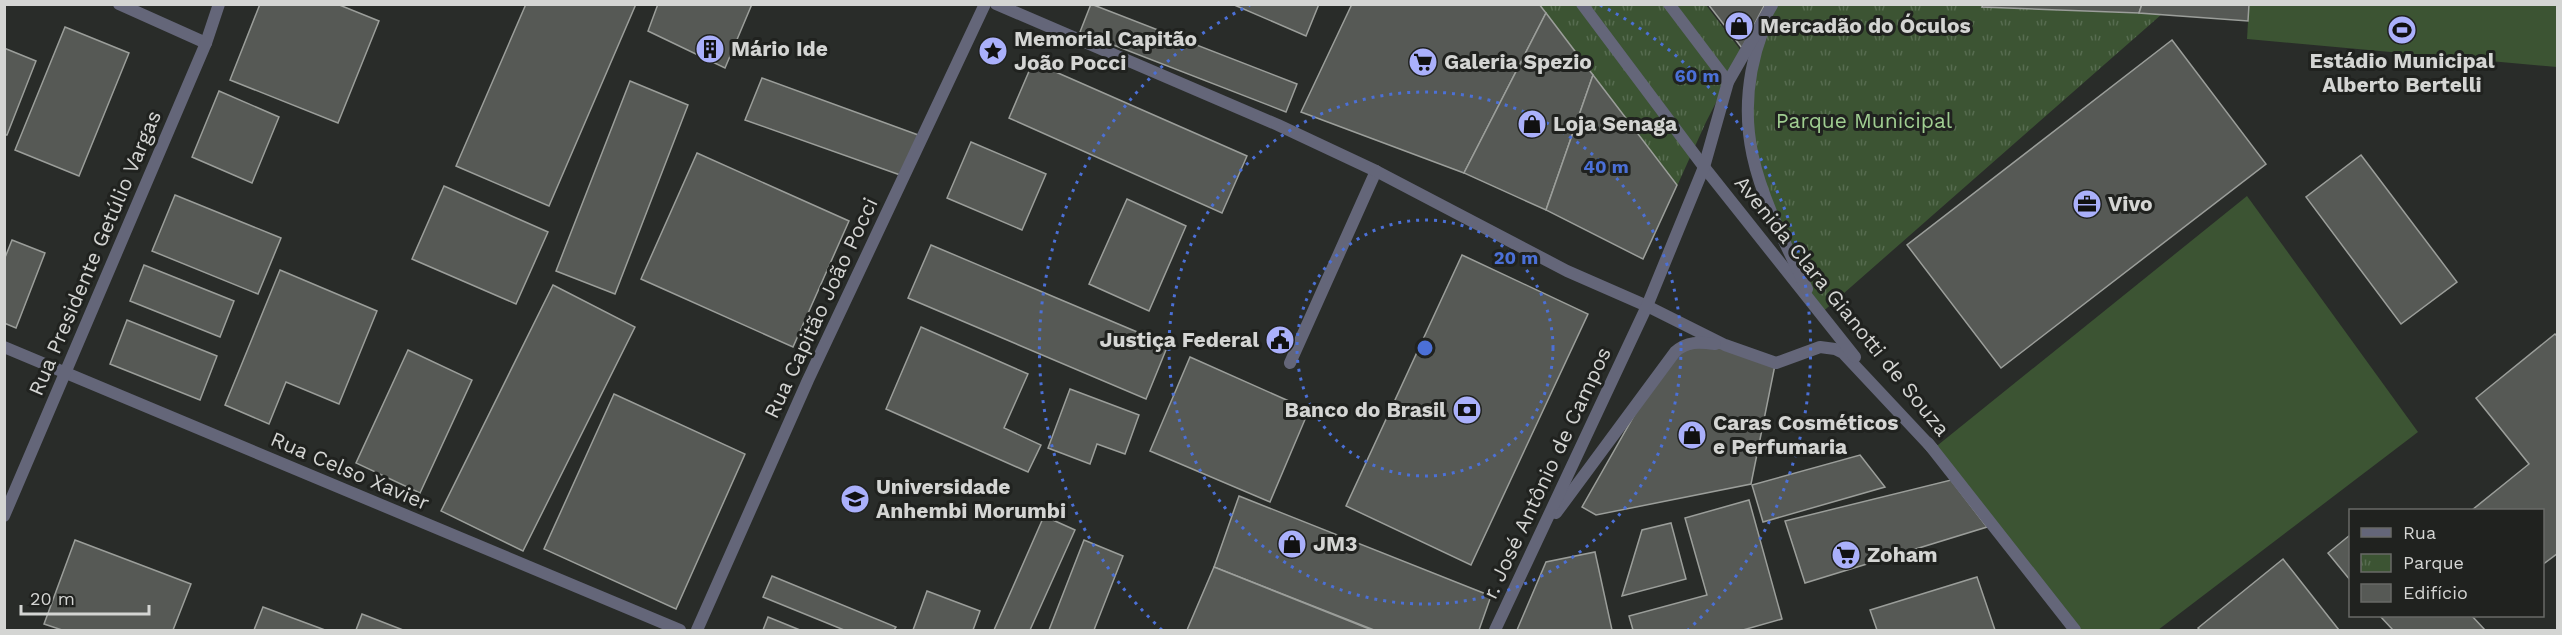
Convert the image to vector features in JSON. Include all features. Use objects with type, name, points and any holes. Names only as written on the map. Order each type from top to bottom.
[{"type":"street","points":[[120,4],[206,43]]},
{"type":"street","name":"Rua Presidente Getúlio Vargas","points":[[4,516],[206,43],[219,4]]},
{"type":"street","name":"Rua Capitão João Pocci","points":[[697,630],[808,380],[985,4]]},
{"type":"street","points":[[996,4],[1278,125],[1376,171],[1567,271],[1647,306],[1725,345],[1776,363],[1820,347],[1835,349],[1843,353],[1933,449]]},
{"type":"street","name":"Avenida Clara Gianotti de Souza","points":[[1582,4],[1819,315],[1933,449],[2075,630]]},
{"type":"street","points":[[1669,4],[1728,82]]},
{"type":"street","points":[[1772,5],[1757,46],[1751,73],[1747,116],[1749,144],[1752,162],[1767,203],[1819,315]]},
{"type":"street","name":"r. José Antônio de Campos","points":[[1496,630],[1647,306],[1704,167],[1728,82],[1772,5]]},
{"type":"street","points":[[1290,363],[1376,171]]},
{"type":"street","points":[[1539,536],[1675,352],[1681,346],[1693,342],[1725,345]]},
{"type":"street","name":"Rua Celso Xavier","points":[[4,347],[680,630]]},
{"type":"green space","name":"Parque Municipal","points":[[1983,4],[1983,7],[2162,14],[1819,315],[1778,228],[1747,123],[1763,33],[1774,5]]},
{"type":"green space","points":[[1539,5],[1706,5],[1742,52],[1706,122],[1677,186]]},
{"type":"green space","name":"Estádio Municipal Alberto Bertelli","points":[[2249,5],[2557,5],[2557,67],[2247,39]]},
{"type":"green space","points":[[2247,196],[2418,432],[2158,630],[2075,630],[1933,449]]},
{"type":"building","points":[[260,4],[337,4],[379,21],[338,123],[230,80]]},
{"type":"building","points":[[526,4],[636,4],[549,206],[456,166]]},
{"type":"building","name":"Mário Ide","points":[[658,4],[752,4],[725,68],[648,31]]},
{"type":"building","points":[[1091,4],[1297,84],[1286,112],[1080,32]]},
{"type":"building","points":[[1232,4],[1319,4],[1306,36]]},
{"type":"building","name":"Galeria Spezio","points":[[1352,4],[1539,4],[1546,13],[1464,173],[1301,112]]},
{"type":"building","name":"Mercadão do Óculos","points":[[1708,4],[1765,4],[1742,48]]},
{"type":"building","points":[[1983,4],[2142,4],[2139,13],[1982,7]]},
{"type":"building","points":[[2142,4],[2249,4],[2248,21],[2139,13]]},
{"type":"building","name":"Loja Senaga","points":[[1546,13],[1593,75],[1546,210],[1464,173]]},
{"type":"building","points":[[65,27],[129,53],[79,176],[15,150]]},
{"type":"building","name":"Vivo","points":[[2172,40],[2266,164],[2001,368],[1907,245]]},
{"type":"building","points":[[4,48],[36,61],[7,135],[4,135]]},
{"type":"building","points":[[1033,62],[1247,156],[1222,213],[1009,118]]},
{"type":"building","points":[[1593,75],[1677,185],[1643,259],[1546,210]]},
{"type":"building","points":[[762,78],[921,136],[903,176],[745,120]]},
{"type":"building","points":[[630,81],[688,105],[615,294],[556,271]]},
{"type":"building","points":[[219,91],[279,117],[252,183],[192,157]]},
{"type":"building","points":[[971,142],[1046,174],[1022,230],[947,198]]},
{"type":"building","points":[[697,153],[849,221],[793,347],[641,279]]},
{"type":"building","points":[[2361,155],[2457,282],[2401,324],[2306,197]]},
{"type":"building","points":[[444,186],[548,232],[516,304],[412,259]]},
{"type":"building","points":[[175,195],[281,238],[258,294],[152,251]]},
{"type":"building","points":[[1127,199],[1186,226],[1149,311],[1089,284]]},
{"type":"building","points":[[12,240],[45,253],[16,328],[4,323],[4,260]]},
{"type":"building","points":[[931,245],[1168,345],[1146,399],[908,298]]},
{"type":"building","name":"Banco do Brasil","points":[[1462,255],[1588,314],[1471,565],[1346,506]]},
{"type":"building","points":[[144,265],[234,301],[220,337],[130,301]]},
{"type":"building","points":[[280,270],[377,311],[339,404],[286,382],[269,424],[225,405]]},
{"type":"building","points":[[553,285],[635,327],[523,551],[441,511]]},
{"type":"building","points":[[127,320],[217,356],[200,400],[110,364]]},
{"type":"building","points":[[921,327],[1028,374],[1004,428],[1041,445],[1028,472],[886,409]]},
{"type":"building","points":[[2555,334],[2558,337],[2558,553],[2544,564],[2544,509],[2473,509],[2529,464],[2476,398]]},
{"type":"building","name":"Caras Cosméticos e Perfumaria","points":[[1686,346],[1726,348],[1775,365],[1751,484],[1596,515],[1582,507],[1651,386]]},
{"type":"building","points":[[408,350],[472,380],[420,493],[356,463]]},
{"type":"building","points":[[1190,357],[1309,410],[1270,502],[1150,451]]},
{"type":"building","points":[[1070,389],[1139,415],[1125,454],[1097,444],[1090,464],[1048,448]]},
{"type":"building","points":[[614,394],[745,454],[676,609],[544,549]]},
{"type":"building","points":[[1860,455],[1885,487],[1763,522],[1752,485]]},
{"type":"building","name":"Zoham","points":[[1951,480],[1987,527],[1805,583],[1785,521]]},
{"type":"building","name":"JM3","points":[[1239,496],[1491,596],[1479,630],[1374,630],[1214,567]]},
{"type":"building","points":[[1749,500],[1782,619],[1743,630],[1633,630],[1629,616],[1707,595],[1685,518]]},
{"type":"building","points":[[1044,516],[1075,530],[1030,630],[994,630]]},
{"type":"building","points":[[1671,523],[1686,579],[1622,596],[1642,530]]},
{"type":"building","points":[[2349,536],[2349,579],[2328,553]]},
{"type":"building","points":[[75,540],[191,584],[173,630],[62,630],[44,624]]},
{"type":"building","points":[[1084,540],[1123,556],[1094,630],[1049,630]]},
{"type":"building","points":[[1595,552],[1612,630],[1517,630],[1546,562]]},
{"type":"building","points":[[2283,559],[2339,630],[2200,630],[2198,628]]},
{"type":"building","points":[[1214,567],[1372,630],[1187,630]]},
{"type":"building","points":[[772,576],[896,627],[894,630],[844,630],[763,597]]},
{"type":"building","points":[[1977,577],[1995,630],[1877,630],[1870,610]]},
{"type":"building","points":[[927,591],[980,611],[973,630],[913,630]]},
{"type":"building","points":[[263,607],[325,630],[254,630]]},
{"type":"building","points":[[362,614],[403,630],[356,630]]},
{"type":"building","points":[[768,617],[800,630],[763,630]]},
{"type":"building","points":[[2381,617],[2473,617],[2485,630],[2393,630]]},
{"type":"place","name":"Mercadão do Óculos","points":[[1739,26]]},
{"type":"place","name":"Estádio Municipal Alberto Bertelli","points":[[2402,30]]},
{"type":"place","name":"Mário Ide","points":[[710,49]]},
{"type":"place","name":"Memorial Capitão João Pocci","points":[[993,51]]},
{"type":"place","name":"Galeria Spezio","points":[[1423,62]]},
{"type":"place","name":"Loja Senaga","points":[[1532,124]]},
{"type":"place","name":"Vivo","points":[[2087,204]]},
{"type":"place","name":"Justiça Federal","points":[[1280,340]]},
{"type":"place","name":"Banco do Brasil","points":[[1467,410]]},
{"type":"place","name":"Caras Cosméticos e Perfumaria","points":[[1692,435]]},
{"type":"place","name":"Universidade Anhembi Morumbi","points":[[855,499]]},
{"type":"place","name":"JM3","points":[[1292,544]]},
{"type":"place","name":"Zoham","points":[[1846,555]]}]
